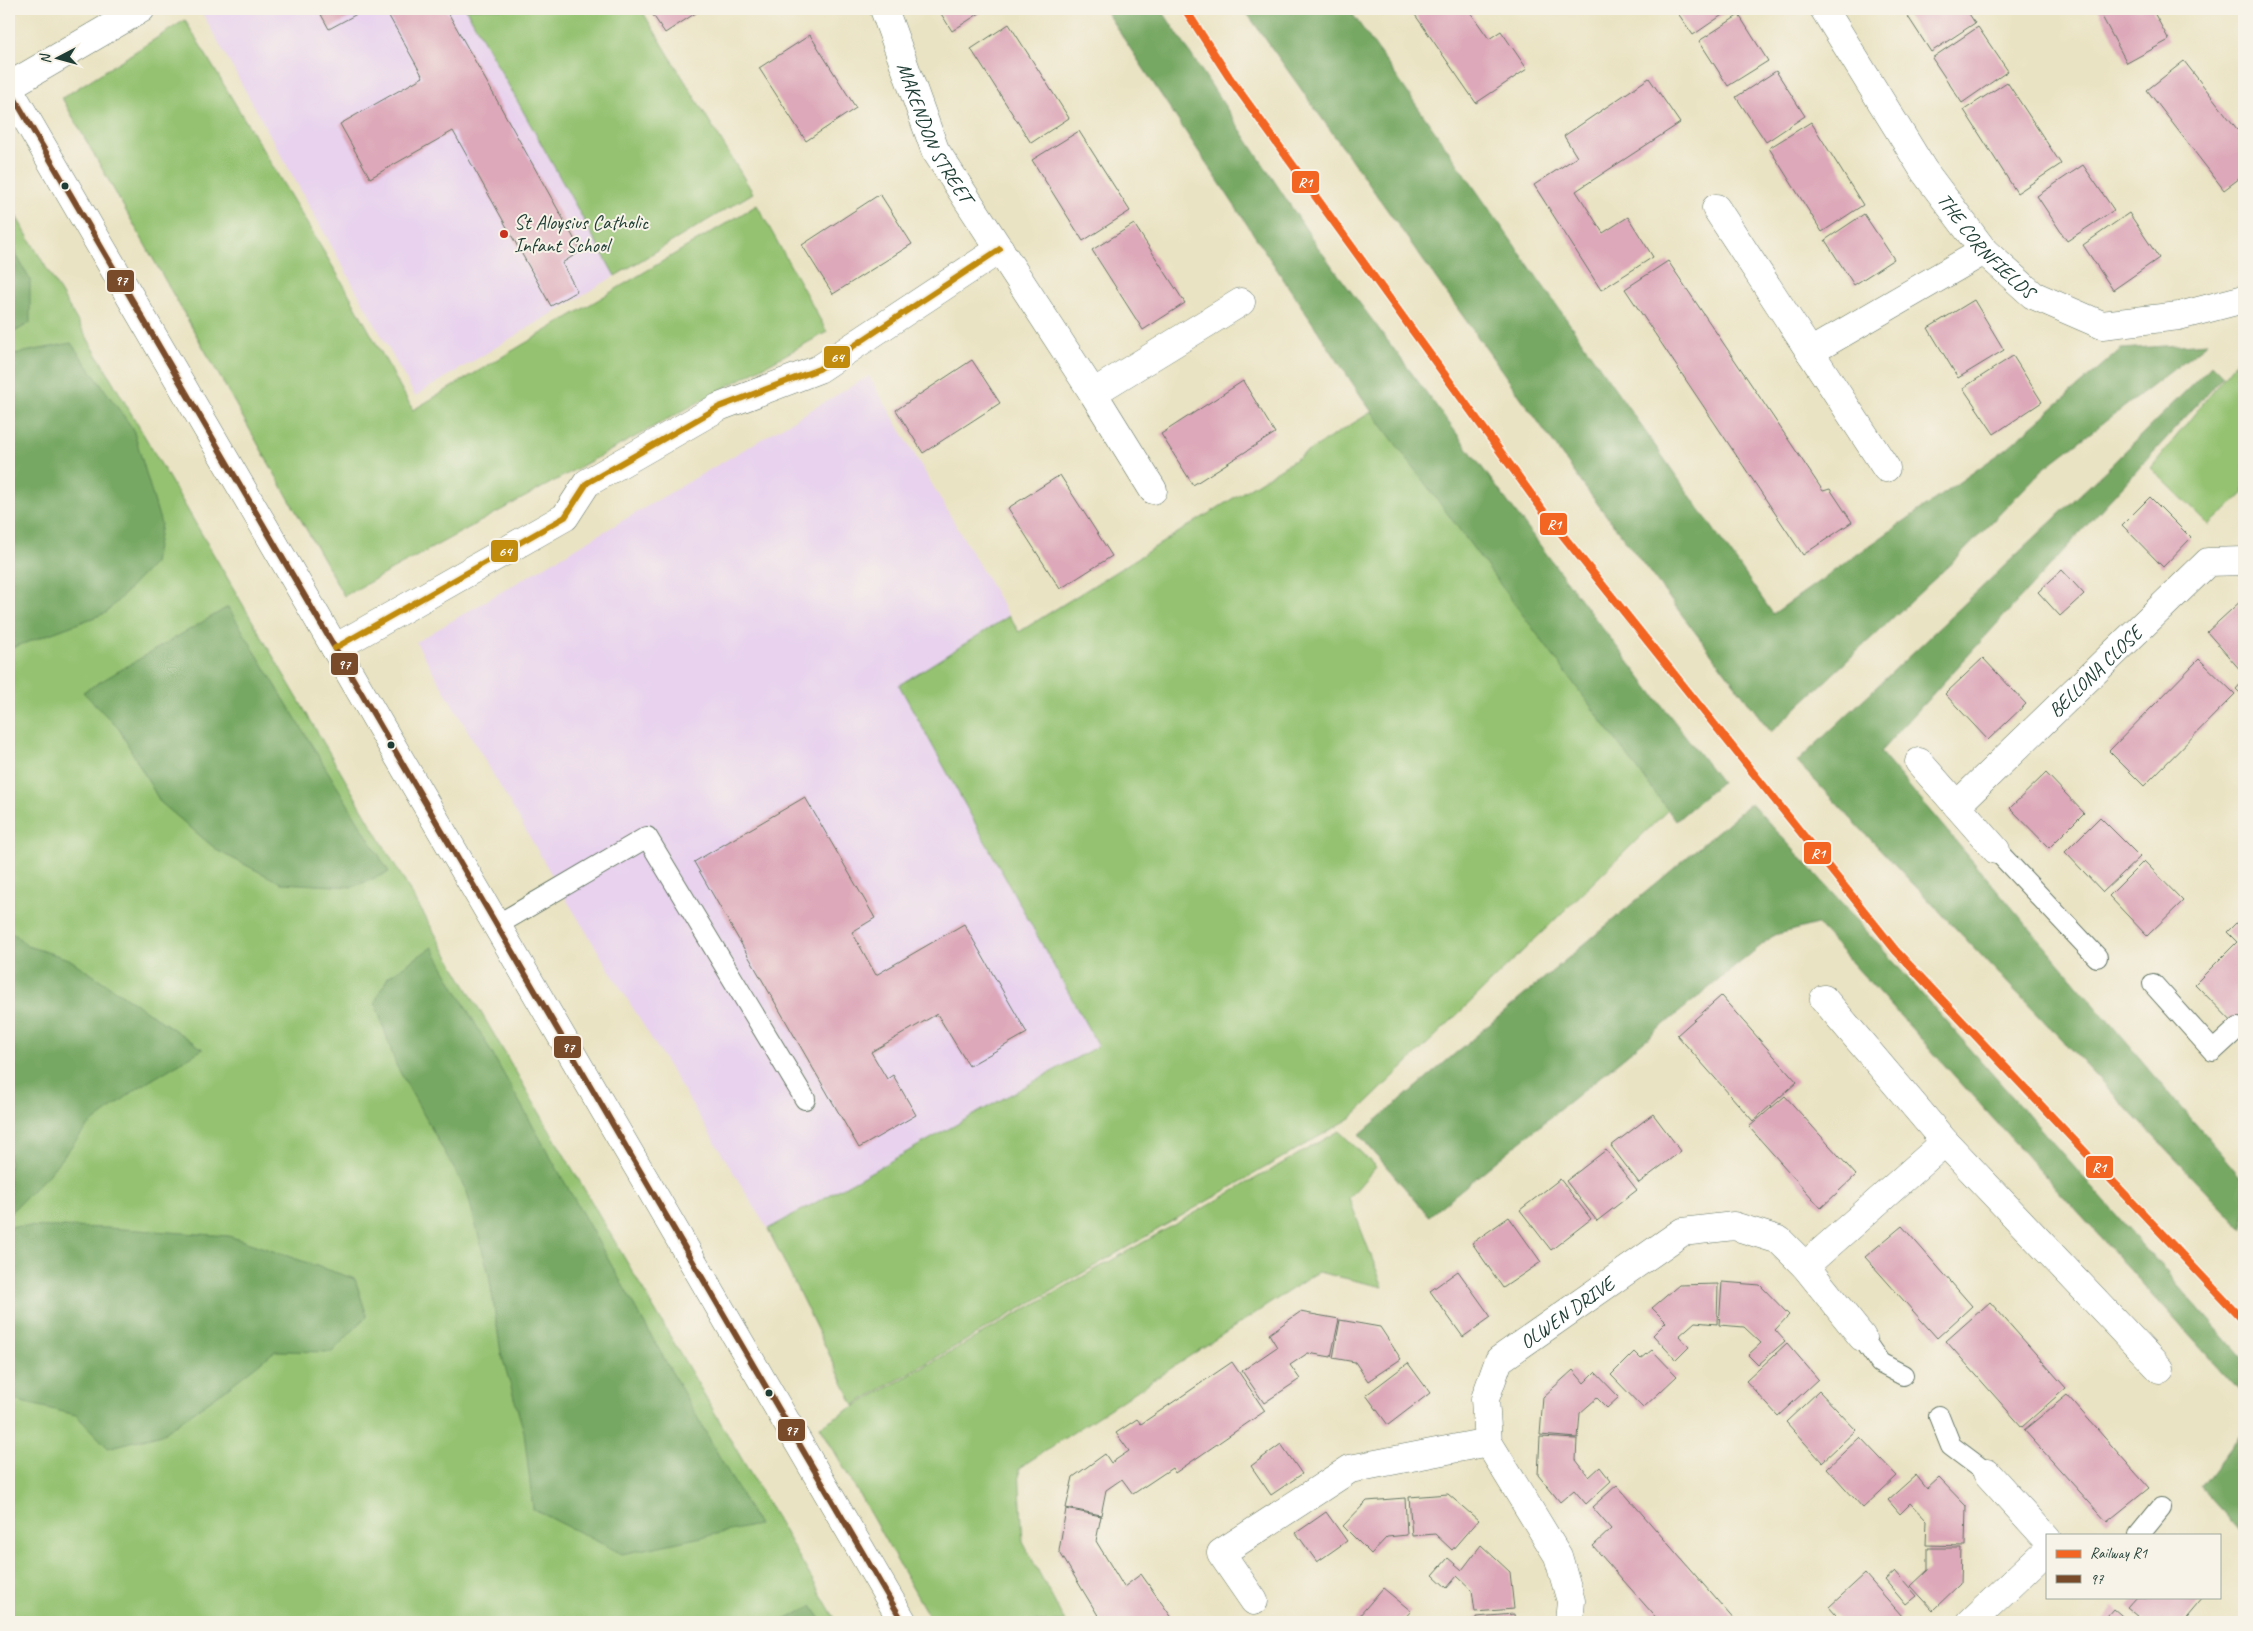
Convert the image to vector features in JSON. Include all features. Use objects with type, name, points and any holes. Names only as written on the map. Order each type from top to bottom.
[{"type":"street","points":[[141,9],[9,88],[903,1622]]},
{"type":"street","name":"MAKENDON STREET","points":[[884,9],[935,150],[1092,392],[1153,490]]},
{"type":"street","name":"THE CORNFIELDS","points":[[1824,9],[1924,171],[1984,251],[2033,295],[2102,325],[2179,316],[2244,299]]},
{"type":"street","points":[[1716,208],[1886,468]]},
{"type":"street","points":[[335,648],[565,517],[587,483],[719,406],[819,369],[1000,249]]},
{"type":"street","points":[[1810,352],[1984,251]]},
{"type":"street","points":[[1092,392],[1241,302]]},
{"type":"street","name":"BELLONA CLOSE","points":[[1957,805],[2208,562],[2244,561]]},
{"type":"street","points":[[1919,762],[1996,850]]},
{"type":"street","points":[[1824,999],[1945,1142],[2160,1369]]},
{"type":"street","points":[[1805,1266],[1945,1142]]},
{"type":"street","name":"OLWEN DRIVE","points":[[1569,1622],[1571,1601],[1558,1556],[1488,1442],[1485,1399],[1499,1360],[1682,1232],[1734,1226],[1779,1240],[1805,1266],[1862,1337]]},
{"type":"street","points":[[1254,1601],[1221,1553],[1350,1469],[1488,1442]]},
{"type":"street","points":[[1987,1473],[2046,1538]]},
{"type":"street","points":[[1971,1622],[2046,1551]]},
{"type":"lane","points":[[497,926],[647,836],[805,1099]]},
{"type":"lane","points":[[1996,850],[2097,957]]},
{"type":"lane","points":[[2153,984],[2213,1051],[2238,1028]]},
{"type":"lane","points":[[1862,1337],[1880,1363],[1902,1375]]},
{"type":"lane","points":[[1939,1416],[1951,1446],[1987,1473]]},
{"type":"lane","points":[[2140,1534],[2161,1508]]},
{"type":"shaded area","name":"St Aloysius Catholic Infant School","points":[[200,9],[641,9],[753,193],[415,396]]},
{"type":"shaded area","points":[[869,376],[1018,632],[1384,404],[1351,1118],[854,1405],[768,1229],[560,889],[416,642]]},
{"type":"green space","points":[[466,9],[641,9],[753,193],[615,276]]},
{"type":"green space","points":[[1104,9],[1161,9],[1317,246],[1583,603],[1721,782],[1676,821],[1369,408]]},
{"type":"green space","points":[[1244,9],[1349,9],[1773,614],[2006,449],[2121,349],[2208,343],[2043,469],[1960,555],[1771,732],[1584,486]]},
{"type":"green space","points":[[185,20],[345,287],[413,410],[757,205],[827,332],[344,596],[62,98]]},
{"type":"green space","points":[[9,204],[837,1622],[9,1622]]},
{"type":"green space","points":[[9,241],[30,280],[30,323],[9,335]]},
{"type":"green space","points":[[71,343],[133,429],[161,524],[154,563],[106,613],[9,649],[9,355]]},
{"type":"green space","points":[[2244,352],[2244,493],[2209,525],[2151,468]]},
{"type":"green space","points":[[2212,365],[2223,376],[1880,752],[2244,1181],[2244,1231],[1797,762],[2106,470]]},
{"type":"green space","points":[[1384,404],[1673,805],[1351,1118],[854,1405],[768,1229],[1098,1046],[899,685],[1009,616],[1019,632]]},
{"type":"green space","points":[[228,607],[389,872],[353,887],[281,883],[218,851],[160,802],[119,729],[83,692]]},
{"type":"green space","points":[[1751,803],[1833,893],[2244,1360],[2244,1396],[1817,924],[1774,935],[1429,1216],[1359,1135]]},
{"type":"green space","points":[[9,928],[27,946],[69,959],[203,1049],[138,1088],[88,1126],[48,1175],[9,1214]]},
{"type":"green space","points":[[432,947],[758,1525],[622,1554],[533,1509],[524,1432],[501,1353],[489,1275],[467,1192],[396,1065],[375,1002],[388,977]]},
{"type":"green space","points":[[1339,1131],[1376,1167],[1349,1198],[1383,1287],[1318,1272],[1019,1468],[1023,1542],[1065,1622],[932,1622],[820,1426]]},
{"type":"green space","points":[[10,1226],[108,1228],[229,1236],[355,1279],[367,1316],[332,1352],[275,1351],[225,1390],[162,1434],[108,1448],[76,1415],[9,1399]]},
{"type":"green space","points":[[2244,1430],[2244,1534],[2201,1487]]},
{"type":"green space","points":[[812,1606],[823,1622],[781,1622]]},
{"type":"building","points":[[318,9],[366,9],[329,29]]},
{"type":"building","points":[[385,9],[446,9],[581,251],[562,263],[577,291],[551,306],[453,131],[370,178],[340,124],[423,77]]},
{"type":"building","points":[[649,9],[702,9],[665,33]]},
{"type":"building","points":[[938,9],[986,9],[952,31]]},
{"type":"building","points":[[1411,9],[1468,9],[1489,39],[1501,31],[1527,69],[1476,103]]},
{"type":"building","points":[[1675,9],[1731,9],[1693,35]]},
{"type":"building","points":[[1903,9],[1966,9],[1975,23],[1931,52]]},
{"type":"building","points":[[2098,9],[2152,9],[2169,40],[2127,63]]},
{"type":"building","points":[[1739,15],[1768,61],[1728,86],[1699,41]]},
{"type":"building","points":[[1009,24],[1069,118],[1031,143],[971,49]]},
{"type":"building","points":[[1978,27],[2008,71],[1962,103],[1932,58]]},
{"type":"building","points":[[810,35],[856,108],[806,141],[759,68]]},
{"type":"building","points":[[2184,61],[2244,138],[2244,175],[2224,190],[2147,90]]},
{"type":"building","points":[[1776,71],[1805,116],[1766,142],[1736,97]]},
{"type":"building","points":[[1649,78],[1680,123],[1576,191],[1603,233],[1628,217],[1653,257],[1601,290],[1534,185],[1577,157],[1564,136]]},
{"type":"building","points":[[2007,82],[2061,164],[2017,193],[1964,110]]},
{"type":"building","points":[[1811,122],[1863,205],[1822,232],[1769,148]]},
{"type":"building","points":[[1079,131],[1130,211],[1083,241],[1032,160]]},
{"type":"building","points":[[2083,165],[2114,210],[2067,241],[2037,196]]},
{"type":"building","points":[[880,194],[912,244],[833,294],[802,245]]},
{"type":"building","points":[[2129,213],[2159,258],[2113,290],[2083,245]]},
{"type":"building","points":[[1864,214],[1894,259],[1854,285],[1825,240]]},
{"type":"building","points":[[1134,224],[1185,303],[1143,330],[1092,250]]},
{"type":"building","points":[[1668,261],[1823,491],[1830,489],[1852,522],[1803,555],[1625,289]]},
{"type":"building","points":[[1974,300],[2004,350],[1958,378],[1928,328]]},
{"type":"building","points":[[2013,356],[2042,402],[1994,434],[1963,388]]},
{"type":"building","points":[[972,360],[1000,403],[923,453],[896,410]]},
{"type":"building","points":[[1243,381],[1275,433],[1193,485],[1161,434]]},
{"type":"building","points":[[1060,475],[1112,556],[1060,589],[1008,508]]},
{"type":"building","points":[[2150,497],[2191,538],[2163,567],[2122,525]]},
{"type":"building","points":[[2062,570],[2084,594],[2060,616],[2038,592]]},
{"type":"building","points":[[2244,598],[2244,670],[2242,672],[2207,632]]},
{"type":"building","points":[[1983,658],[2026,704],[1988,740],[1945,694]]},
{"type":"building","points":[[2199,659],[2235,694],[2144,786],[2109,751]]},
{"type":"building","points":[[2244,680],[2244,697],[2236,689]]},
{"type":"building","points":[[2046,773],[2084,813],[2049,848],[2010,808]]},
{"type":"building","points":[[805,797],[875,918],[852,932],[876,975],[964,924],[1027,1033],[969,1066],[937,1014],[871,1052],[887,1079],[893,1075],[916,1115],[859,1148],[694,862]]},
{"type":"building","points":[[2100,817],[2140,857],[2103,892],[2065,852]]},
{"type":"building","points":[[2144,861],[2183,901],[2147,936],[2109,896]]},
{"type":"building","points":[[2244,915],[2244,1034],[2195,984],[2237,942],[2227,932]]},
{"type":"building","points":[[1721,996],[1797,1082],[1753,1121],[1677,1035]]},
{"type":"building","points":[[1785,1096],[1856,1175],[1821,1208],[1749,1127]]},
{"type":"building","points":[[1653,1114],[1681,1151],[1639,1183],[1611,1146]]},
{"type":"building","points":[[1606,1150],[1637,1190],[1597,1221],[1566,1181]]},
{"type":"building","points":[[1560,1179],[1591,1219],[1551,1250],[1520,1210]]},
{"type":"building","points":[[1509,1217],[1541,1262],[1503,1288],[1472,1243]]},
{"type":"building","points":[[1902,1226],[1972,1306],[1937,1338],[1865,1257]]},
{"type":"building","points":[[1458,1271],[1491,1317],[1463,1337],[1430,1291]]},
{"type":"building","points":[[1722,1282],[1760,1285],[1789,1315],[1775,1330],[1785,1341],[1758,1365],[1748,1355],[1761,1343],[1744,1327],[1719,1325]]},
{"type":"building","points":[[1718,1284],[1717,1324],[1695,1322],[1679,1336],[1689,1347],[1676,1360],[1653,1335],[1666,1322],[1652,1308],[1679,1285]]},
{"type":"building","points":[[1990,1302],[2066,1388],[2022,1427],[1946,1341]]},
{"type":"building","points":[[1300,1312],[1339,1319],[1331,1357],[1308,1353],[1290,1365],[1300,1379],[1264,1403],[1242,1371],[1277,1347],[1269,1334]]},
{"type":"building","points":[[1340,1320],[1380,1327],[1401,1359],[1368,1381],[1355,1362],[1333,1358]]},
{"type":"building","points":[[1787,1343],[1818,1379],[1778,1416],[1746,1381]]},
{"type":"building","points":[[1652,1350],[1677,1376],[1643,1408],[1611,1375],[1634,1352],[1641,1359]]},
{"type":"building","points":[[1232,1362],[1265,1411],[1175,1473],[1172,1468],[1133,1494],[1122,1479],[1106,1490],[1101,1515],[1066,1508],[1073,1477],[1105,1454],[1111,1463],[1129,1451],[1116,1433],[1137,1419],[1141,1424]]},
{"type":"building","points":[[1408,1363],[1430,1393],[1388,1425],[1366,1395]]},
{"type":"building","points":[[1573,1370],[1584,1383],[1595,1372],[1619,1397],[1607,1408],[1597,1398],[1580,1413],[1578,1438],[1540,1435],[1543,1397]]},
{"type":"building","points":[[1819,1391],[1856,1430],[1822,1462],[1786,1422]]},
{"type":"building","points":[[2067,1395],[2149,1488],[2107,1522],[2024,1430]]},
{"type":"building","points":[[1540,1437],[1577,1439],[1576,1460],[1589,1477],[1600,1467],[1611,1481],[1586,1504],[1574,1490],[1560,1502],[1538,1475]]},
{"type":"building","points":[[1860,1437],[1897,1476],[1863,1508],[1827,1468]]},
{"type":"building","points":[[1281,1444],[1302,1474],[1271,1495],[1251,1466]]},
{"type":"building","points":[[1916,1475],[1927,1489],[1939,1478],[1966,1506],[1965,1546],[1926,1545],[1927,1520],[1911,1503],[1900,1514],[1888,1500]]},
{"type":"building","points":[[1617,1485],[1736,1622],[1660,1622],[1593,1546],[1611,1529],[1592,1507]]},
{"type":"building","points":[[1448,1494],[1478,1520],[1452,1550],[1435,1534],[1412,1536],[1409,1497]]},
{"type":"building","points":[[1405,1498],[1407,1535],[1387,1537],[1371,1554],[1343,1526],[1367,1501]]},
{"type":"building","points":[[1066,1509],[1101,1516],[1096,1541],[1124,1587],[1141,1574],[1175,1622],[1102,1622],[1059,1551]]},
{"type":"building","points":[[1326,1512],[1347,1541],[1317,1562],[1296,1533]]},
{"type":"building","points":[[1481,1545],[1510,1572],[1514,1609],[1475,1612],[1472,1590],[1457,1576],[1447,1588],[1433,1575],[1448,1558],[1462,1570]]},
{"type":"building","points":[[1928,1548],[1961,1548],[1960,1584],[1933,1610],[1911,1586],[1928,1570]]},
{"type":"building","points":[[1895,1571],[1917,1596],[1906,1605],[1885,1580]]},
{"type":"building","points":[[1865,1574],[1902,1616],[1895,1622],[1842,1622],[1829,1607]]},
{"type":"building","points":[[1383,1588],[1411,1611],[1401,1622],[1354,1622]]},
{"type":"building","points":[[2135,1598],[2202,1598],[2182,1622],[2145,1622],[2127,1607]]},
{"type":"building","points":[[2113,1608],[2129,1622],[2101,1622]]},
{"type":"building","points":[[1514,1614],[1515,1622],[1476,1622],[1476,1617]]},
{"type":"rail line","name":"R1","points":[[1185,9],[1229,77],[1544,512],[1896,951],[2244,1321]]},
{"type":"transit line","name":"97","points":[[9,89],[903,1622]]},
{"type":"transit line","name":"64","points":[[335,648],[565,517],[587,483],[719,407],[819,369],[1000,249]]},
{"type":"place","name":"St Aloysius Catholic Infant School","points":[[504,234]]}]
